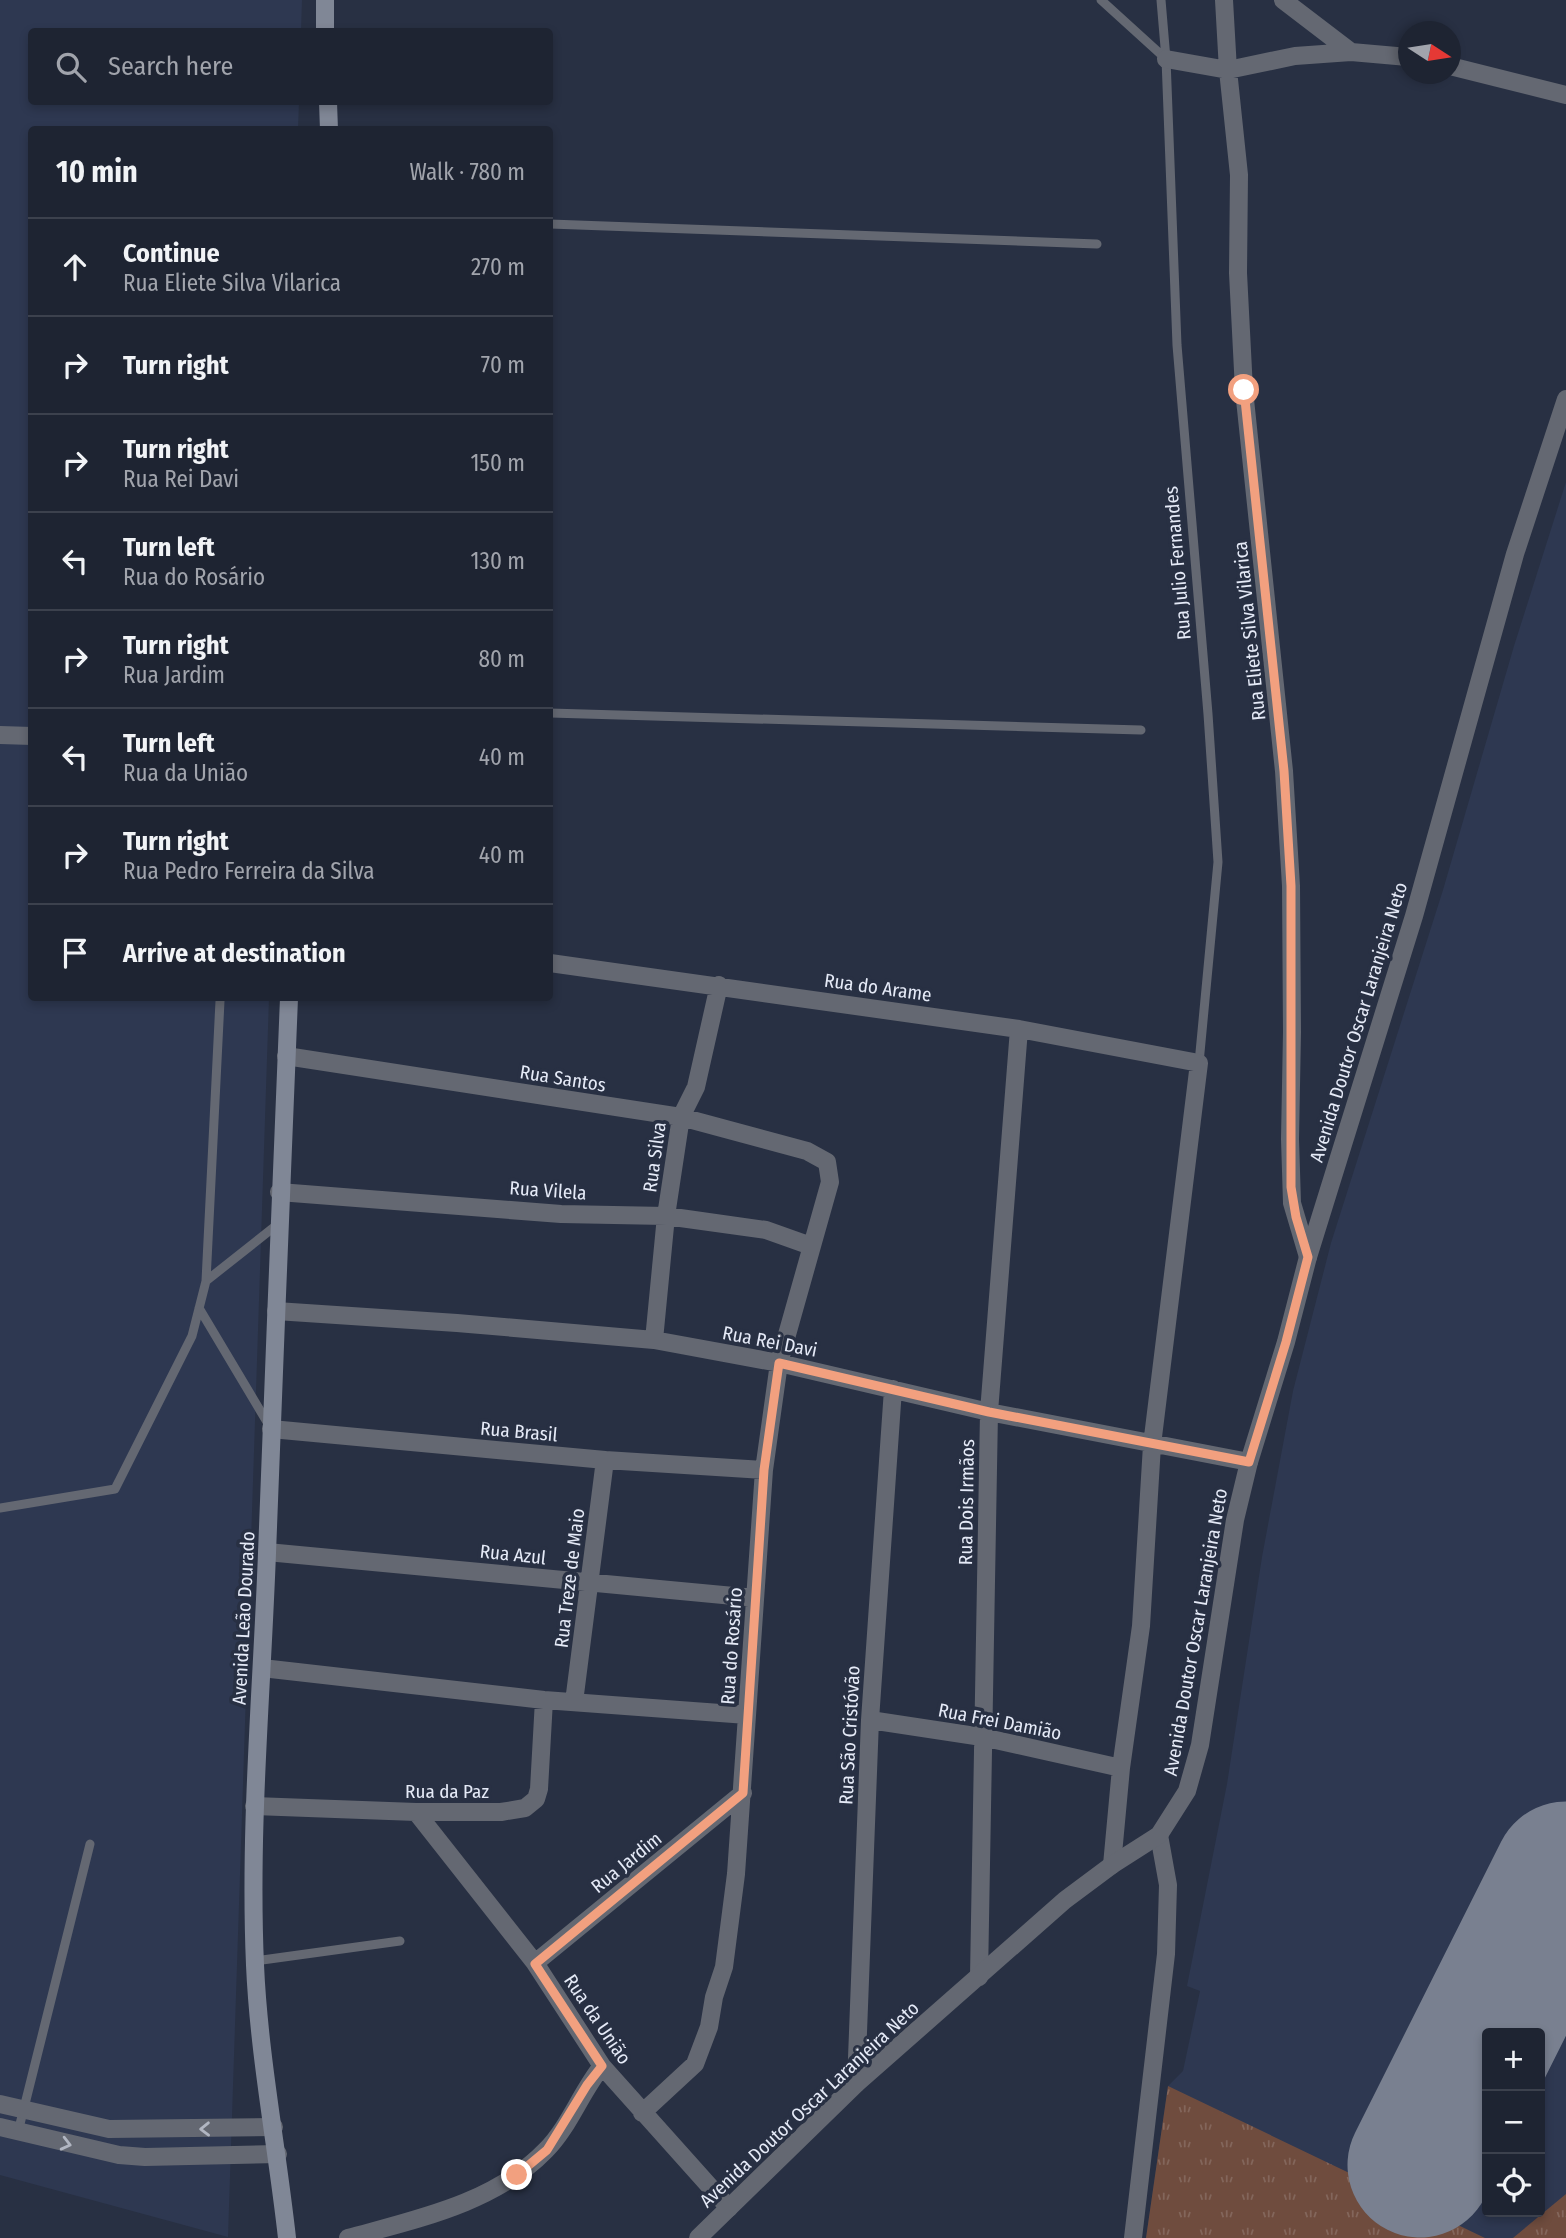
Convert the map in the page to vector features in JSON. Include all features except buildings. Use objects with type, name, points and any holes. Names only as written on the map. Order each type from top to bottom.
[{"type":"main road","points":[[325,0],[325,28]]},
{"type":"main road","points":[[328,105],[329,126]]},
{"type":"main road","name":"Avenida Leão Dourado","points":[[287,2238],[265,2071],[255,1961],[254,1806],[289,1001]]},
{"type":"street","name":"Rua Eliete Silva Vilarica","points":[[1224,0],[1238,175],[1238,273],[1244,390],[1284,771],[1291,886],[1292,1203],[1308,1257]]},
{"type":"street","points":[[1283,0],[1351,52]]},
{"type":"street","points":[[1166,59],[1228,70],[1295,56],[1351,52],[1398,56]]},
{"type":"street","points":[[1461,69],[1566,95]]},
{"type":"street","name":"Avenida Doutor Oscar Laranjeira Neto","points":[[698,2238],[856,2084],[1065,1900],[1159,1835],[1187,1791],[1200,1745],[1235,1520],[1249,1462],[1286,1342],[1308,1257],[1414,916],[1515,554],[1566,399]]},
{"type":"street","points":[[0,735],[28,736]]},
{"type":"street","name":"Rua do Arame","points":[[553,963],[1019,1029],[1199,1063]]},
{"type":"street","name":"Rua Silva","points":[[654,1340],[666,1216],[681,1117],[696,1087],[719,985]]},
{"type":"street","name":"Rua Dois Irmãos","points":[[979,1977],[989,1412],[1019,1029]]},
{"type":"street","name":"Rua Santos","points":[[286,1055],[681,1117],[807,1151],[827,1162]]},
{"type":"street","points":[[1112,1865],[1121,1768],[1141,1626],[1152,1445],[1199,1063]]},
{"type":"street","name":"Rua do Rosário","points":[[642,2113],[695,2064],[709,2027],[714,1997],[724,1967],[743,1793],[764,1470],[779,1363],[830,1182],[827,1162]]},
{"type":"street","name":"Rua Vilela","points":[[279,1192],[561,1214],[666,1216],[766,1230],[811,1246]]},
{"type":"street","name":"Rua Rei Davi","points":[[276,1311],[457,1322],[654,1340],[779,1363],[989,1412],[1249,1462]]},
{"type":"street","name":"Rua São Cristóvão","points":[[856,2084],[870,1720],[892,1389]]},
{"type":"street","name":"Rua Brasil","points":[[271,1429],[605,1460],[764,1470]]},
{"type":"street","name":"Rua Treze de Maio","points":[[574,1702],[605,1460]]},
{"type":"street","name":"Rua Azul","points":[[267,1552],[755,1598]]},
{"type":"street","points":[[262,1668],[544,1700],[747,1715]]},
{"type":"street","name":"Rua da Paz","points":[[254,1806],[416,1812],[502,1812],[525,1808],[532,1804],[539,1789],[544,1700]]},
{"type":"street","name":"Rua Frei Damião","points":[[870,1720],[982,1737],[1121,1768]]},
{"type":"street","name":"Rua Jardim","points":[[535,1964],[743,1793]]},
{"type":"street","name":"Rua da União","points":[[416,1812],[535,1964],[602,2066],[729,2208]]},
{"type":"street","points":[[1133,2238],[1166,1954],[1168,1885],[1159,1835]]},
{"type":"street","points":[[348,2238],[437,2213],[485,2193],[517,2175],[547,2150],[587,2085],[602,2066]]},
{"type":"street","points":[[0,2104],[99,2127],[128,2130],[274,2127]]},
{"type":"street","points":[[0,2127],[96,2151],[132,2156],[278,2154]]},
{"type":"lane","points":[[1101,0],[1166,59]]},
{"type":"lane","name":"Rua Julio Fernandes","points":[[1161,0],[1166,59],[1177,345],[1208,714],[1217,862],[1199,1063]]},
{"type":"lane","points":[[553,223],[1097,244]]},
{"type":"lane","points":[[553,713],[1141,730]]},
{"type":"lane","points":[[0,1508],[115,1489],[192,1336],[206,1281],[220,1001]]},
{"type":"lane","points":[[206,1281],[279,1223]]},
{"type":"lane","points":[[199,1308],[271,1429]]},
{"type":"lane","points":[[18,2132],[90,1844]]},
{"type":"lane","points":[[255,1961],[400,1941]]},
{"type":"shaded area","points":[[0,0],[302,0],[301,28],[28,28],[28,105],[299,105],[298,126],[28,126],[28,1001],[269,1001],[228,2237],[0,2175]]},
{"type":"shaded area","points":[[1566,482],[1566,2238],[1146,2238],[1168,2086],[1183,2071],[1200,1991],[1187,1986],[1227,1784],[1262,1557],[1293,1391],[1331,1243],[1443,890],[1514,646]]},
{"type":"green space","points":[[1168,2086],[1485,2238],[1146,2238]]},
{"type":"green space","points":[[1566,2194],[1566,2238],[1513,2238],[1538,2217],[1545,2217],[1545,2211]]},
{"type":"runway","points":[[1420,2165],[1566,1874]]},
{"type":"route","points":[[517,2175],[547,2150],[587,2085],[602,2066],[535,1964],[743,1793],[764,1470],[779,1363],[989,1412],[1249,1462],[1286,1342],[1308,1257],[1292,1203],[1291,886],[1284,771],[1244,390]]}]
